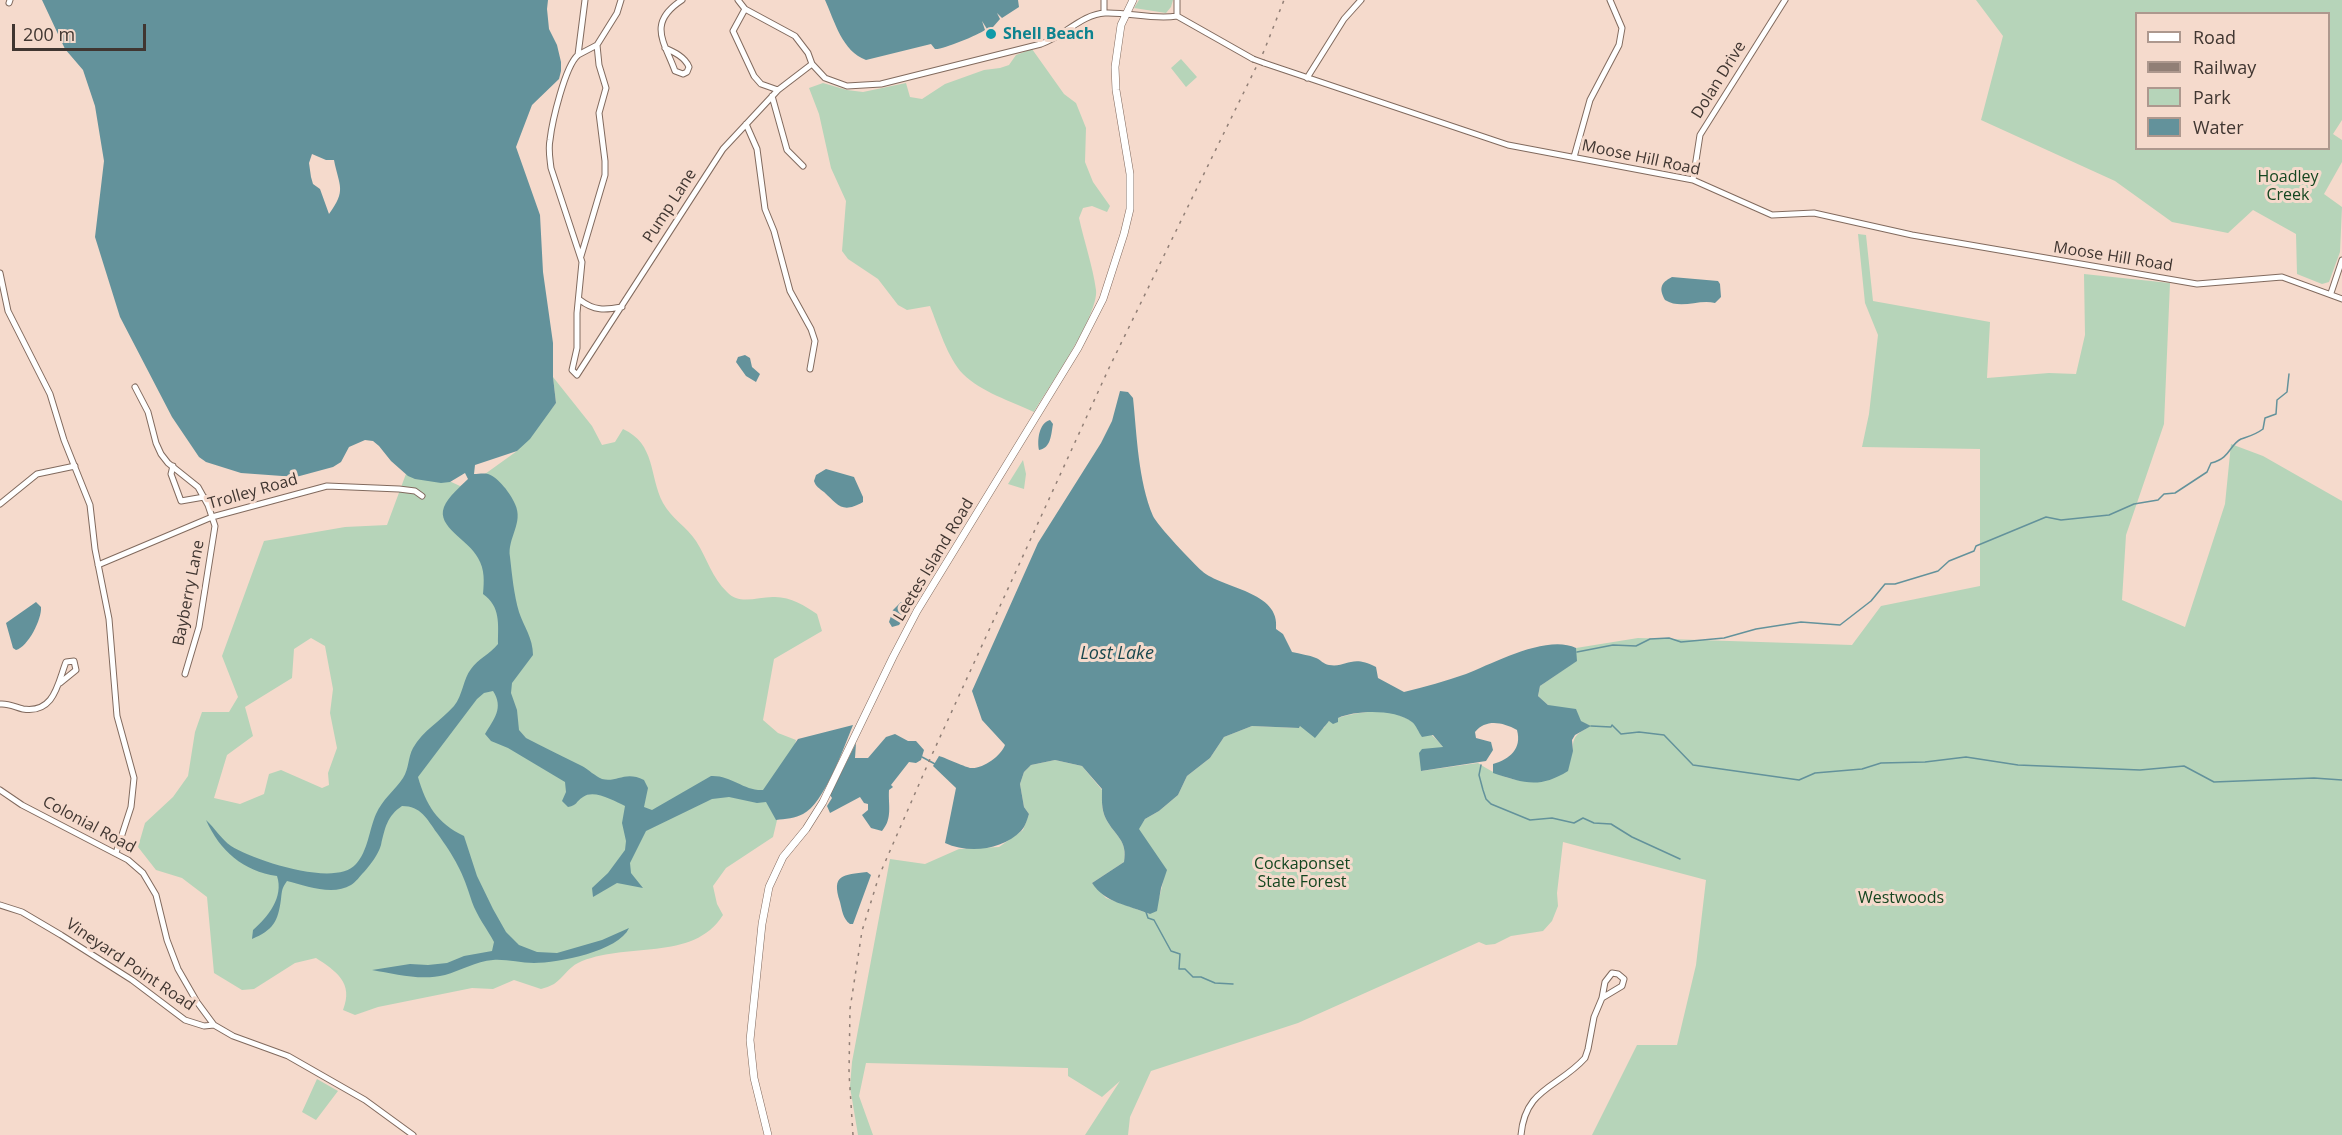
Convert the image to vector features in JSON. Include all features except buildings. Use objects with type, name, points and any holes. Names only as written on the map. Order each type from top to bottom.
[{"type":"main road","name":"Leetes Island Road","points":[[768,1135],[754,1078],[750,1040],[762,924],[769,887],[783,856],[823,802],[912,620],[1082,342],[1103,299],[1124,234],[1130,202],[1130,174],[1115,77],[1117,44],[1125,15],[1133,0]]},
{"type":"street","points":[[578,55],[585,0]]},
{"type":"street","points":[[581,257],[551,168],[550,139],[563,85],[572,60],[597,45],[621,0]]},
{"type":"street","points":[[665,48],[675,52],[687,62],[689,67],[687,72],[683,74],[675,71],[665,48],[661,37],[663,18],[682,0]]},
{"type":"street","points":[[738,0],[745,9],[795,36],[820,75],[830,81],[860,87],[882,84],[1054,40],[1090,17],[1104,13],[1104,0]]},
{"type":"street","points":[[1176,16],[1178,0]]},
{"type":"street","points":[[1307,78],[1344,19],[1361,0]]},
{"type":"street","points":[[1574,157],[1590,100],[1619,45],[1622,28],[1610,0]]},
{"type":"street","name":"Dolan Drive","points":[[1693,180],[1700,135],[1785,0]]},
{"type":"street","points":[[745,9],[733,32],[754,76],[761,84],[778,90]]},
{"type":"street","name":"Moose Hill Road","points":[[1104,13],[1176,16],[1253,59],[1307,78],[1508,145],[1693,180],[1772,215],[1814,213],[1912,235],[2197,284],[2282,277],[2331,293],[2342,299]]},
{"type":"street","points":[[597,45],[599,65],[606,88],[599,113],[605,176],[581,257],[580,300],[586,305],[601,310],[622,307]]},
{"type":"street","name":"Pump Lane","points":[[580,300],[577,313],[577,348],[572,370],[577,375],[723,149],[778,90],[812,64]]},
{"type":"street","points":[[772,96],[783,141],[803,166]]},
{"type":"street","points":[[746,124],[756,149],[765,208],[774,231],[790,291],[811,329],[814,341],[810,369]]},
{"type":"street","points":[[2331,293],[2342,260]]},
{"type":"street","points":[[0,273],[2,297],[50,394],[64,440],[90,505],[98,565],[109,619],[117,716],[134,778],[131,807],[116,853]]},
{"type":"street","points":[[135,387],[148,412],[158,449],[164,459],[195,483],[212,517]]},
{"type":"street","points":[[0,504],[37,474],[75,466]]},
{"type":"street","points":[[173,466],[170,472],[181,501],[204,497]]},
{"type":"street","name":"Trolley Road","points":[[98,565],[212,517],[327,486],[399,489],[415,491],[422,496]]},
{"type":"street","name":"Bayberry Lane","points":[[185,674],[199,627],[215,526],[212,517]]},
{"type":"street","points":[[0,704],[5,703],[25,709],[37,708],[53,698],[60,683]]},
{"type":"street","name":"Colonial Road","points":[[0,790],[22,804],[116,853],[140,870],[152,886],[176,963],[190,992],[214,1024]]},
{"type":"street","name":"Vineyard Point Road","points":[[0,905],[22,912],[125,974],[185,1020],[204,1026],[214,1024]]},
{"type":"street","points":[[1521,1135],[1524,1115],[1530,1103],[1584,1058],[1605,982],[1608,976],[1614,973],[1620,975],[1624,980],[1622,986],[1602,998]]},
{"type":"street","points":[[214,1024],[234,1036],[288,1056],[365,1100],[412,1135]]},
{"type":"green space","points":[[1139,0],[1173,0],[1166,13],[1134,8]]},
{"type":"green space","name":"Hoadley Creek","points":[[1976,0],[2342,0],[2342,120],[2333,134],[2342,140],[2342,162],[2324,194],[2342,207],[2340,252],[2329,282],[2322,284],[2297,274],[2296,234],[2253,210],[2228,233],[2172,222],[2115,181],[1981,120],[2003,36]]},
{"type":"green space","points":[[1032,49],[1064,94],[1076,103],[1086,128],[1085,162],[1093,182],[1110,206],[1107,212],[1092,206],[1083,208],[1079,218],[1095,281],[1095,301],[1081,333],[1034,412],[987,391],[970,380],[953,360],[930,306],[907,310],[898,305],[878,279],[848,259],[842,251],[846,201],[831,168],[819,114],[809,88],[823,83],[863,92],[906,83],[910,97],[922,99],[945,84],[984,70],[1009,65],[1016,55]]},
{"type":"green space","points":[[1181,59],[1197,77],[1186,87],[1171,68]]},
{"type":"green space","name":"Cockaponset State Forest","points":[[1858,234],[1866,235],[1873,301],[1990,322],[1987,378],[2049,373],[2076,374],[2085,335],[2084,274],[2170,283],[2164,424],[2126,535],[2122,600],[2185,627],[2225,504],[2231,444],[2263,456],[2342,501],[2342,1135],[1592,1135],[1637,1045],[1677,1045],[1696,965],[1706,880],[1563,842],[1557,893],[1558,906],[1552,921],[1543,931],[1511,936],[1495,944],[1486,945],[1479,942],[1298,1023],[1151,1071],[1130,1117],[1128,1135],[1085,1135],[1120,1081],[1102,1097],[1068,1076],[1068,1068],[866,1063],[859,1096],[873,1135],[858,1135],[850,1087],[852,1062],[890,859],[925,864],[959,849],[999,847],[1023,830],[1029,814],[1024,807],[1020,784],[1024,772],[1031,765],[1055,760],[1082,766],[1102,790],[1103,812],[1120,839],[1125,855],[1124,862],[1092,883],[1106,898],[1150,914],[1159,899],[1166,870],[1138,829],[1145,819],[1178,795],[1187,776],[1210,758],[1224,737],[1252,726],[1324,728],[1326,723],[1348,715],[1375,711],[1389,712],[1419,725],[1443,747],[1421,771],[1478,763],[1507,777],[1539,782],[1573,751],[1575,738],[1590,726],[1548,705],[1538,696],[1540,686],[1576,661],[1576,648],[1638,638],[1852,645],[1881,606],[1980,586],[1980,449],[1862,447],[1869,414],[1878,335],[1865,303]]},
{"type":"green space","points":[[553,377],[592,426],[602,445],[615,442],[623,429],[634,435],[646,452],[663,503],[700,547],[717,581],[727,592],[738,599],[781,597],[803,605],[817,614],[822,631],[774,659],[763,720],[778,733],[796,740],[773,837],[726,868],[713,886],[717,904],[723,915],[710,930],[694,940],[676,945],[616,953],[578,963],[554,984],[543,989],[514,980],[493,989],[472,988],[378,1007],[355,1015],[343,1010],[346,992],[341,979],[316,958],[295,963],[254,989],[242,990],[214,973],[207,897],[182,878],[156,870],[138,847],[145,823],[173,797],[188,776],[195,732],[202,712],[229,712],[238,697],[222,656],[264,541],[345,527],[387,525],[410,463],[460,486],[485,474],[517,451],[556,403]],"holes":[[[311,638],[325,646],[333,689],[330,713],[337,748],[328,773],[329,785],[322,788],[281,770],[269,774],[264,794],[240,804],[214,798],[227,755],[253,736],[245,707],[292,678],[294,649]]]},
{"type":"green space","points":[[1023,460],[1026,474],[1024,489],[1008,484]]},
{"type":"green space","points":[[317,1079],[338,1091],[316,1120],[302,1112]]},
{"type":"water","points":[[42,0],[548,0],[549,29],[557,45],[561,71],[559,79],[532,105],[516,147],[540,215],[543,272],[553,343],[556,403],[530,439],[517,451],[475,465],[474,474],[488,474],[496,479],[511,496],[517,511],[517,524],[510,550],[513,585],[517,605],[533,649],[533,655],[512,683],[511,693],[517,710],[519,730],[526,738],[582,766],[602,779],[632,776],[644,780],[648,788],[644,807],[652,810],[711,776],[725,778],[756,790],[763,790],[798,739],[853,725],[826,787],[811,808],[803,814],[776,820],[766,802],[757,803],[729,797],[712,799],[646,831],[630,863],[631,873],[643,888],[617,883],[593,897],[592,888],[608,873],[625,850],[626,841],[622,823],[625,806],[593,794],[583,797],[568,807],[562,801],[566,792],[565,782],[508,748],[491,741],[485,734],[492,723],[498,703],[493,691],[484,693],[418,777],[429,805],[440,819],[464,836],[477,876],[493,909],[506,932],[519,945],[537,952],[557,953],[602,940],[629,928],[623,936],[601,949],[558,961],[534,963],[493,960],[436,977],[408,976],[372,970],[410,964],[447,963],[464,956],[492,951],[494,942],[474,907],[458,866],[443,842],[423,814],[414,808],[402,806],[387,823],[376,856],[355,882],[344,888],[328,890],[287,881],[282,889],[278,914],[273,924],[265,932],[252,939],[253,930],[269,913],[276,899],[279,884],[277,876],[254,870],[234,858],[218,841],[206,820],[231,846],[275,864],[313,873],[331,873],[346,871],[356,864],[366,847],[376,814],[403,778],[411,752],[417,742],[454,706],[471,669],[498,644],[496,610],[483,594],[483,571],[478,558],[474,551],[449,527],[443,514],[448,500],[468,479],[465,473],[450,482],[415,479],[391,461],[373,441],[365,440],[349,447],[341,462],[333,467],[296,477],[241,473],[206,462],[199,457],[172,417],[120,317],[95,237],[104,161],[95,106],[83,70],[65,49]],"holes":[[[312,154],[326,160],[334,160],[340,188],[338,199],[329,214],[320,189],[313,184],[309,163]]]},
{"type":"water","points":[[825,0],[1018,0],[1019,7],[1002,18],[997,13],[1000,19],[993,27],[987,29],[982,21],[985,30],[952,45],[935,49],[931,44],[866,60],[858,56],[845,43]]},
{"type":"water","points":[[1672,277],[1718,281],[1721,297],[1715,303],[1671,303],[1665,300],[1661,289],[1663,284]]},
{"type":"water","points":[[745,355],[750,358],[752,367],[760,374],[756,382],[746,376],[736,362],[738,357]]},
{"type":"water","name":"Lost Lake","points":[[1120,391],[1128,392],[1133,398],[1141,473],[1148,502],[1156,521],[1202,571],[1260,599],[1269,606],[1275,616],[1276,629],[1283,634],[1292,652],[1313,657],[1329,665],[1355,661],[1368,663],[1376,667],[1378,678],[1404,692],[1458,677],[1536,647],[1564,645],[1576,648],[1577,661],[1540,686],[1538,696],[1548,705],[1576,709],[1581,721],[1591,726],[1575,735],[1572,740],[1573,751],[1568,771],[1558,777],[1540,782],[1523,782],[1493,773],[1493,764],[1509,756],[1518,743],[1517,730],[1494,723],[1484,725],[1475,732],[1476,738],[1491,742],[1493,750],[1486,761],[1421,771],[1419,753],[1422,749],[1443,747],[1433,735],[1422,737],[1412,722],[1396,715],[1365,712],[1346,715],[1338,718],[1338,722],[1333,724],[1329,721],[1315,738],[1300,726],[1299,728],[1252,726],[1224,737],[1210,758],[1187,776],[1178,795],[1145,819],[1139,829],[1167,870],[1157,911],[1150,914],[1110,899],[1097,890],[1092,883],[1124,862],[1125,855],[1120,839],[1104,815],[1102,789],[1082,766],[1055,760],[1031,765],[1024,772],[1020,784],[1024,807],[1029,814],[1021,831],[1013,837],[995,846],[975,849],[945,843],[956,788],[933,766],[939,756],[969,768],[976,768],[996,757],[1005,745],[982,720],[972,691],[1038,543],[1101,443],[1112,421]]},
{"type":"water","points":[[1050,420],[1053,424],[1050,440],[1046,447],[1039,450],[1041,428]]},
{"type":"water","points":[[826,469],[854,477],[863,502],[845,508],[837,504],[814,481],[816,475]]},
{"type":"water","points":[[36,602],[41,607],[37,625],[25,644],[16,650],[13,648],[6,623]]},
{"type":"water","points":[[901,602],[907,604],[908,612],[899,625],[892,627],[889,622],[893,610]]},
{"type":"water","points":[[895,734],[908,741],[916,741],[924,750],[921,760],[916,763],[909,762],[891,785],[893,787],[889,790],[889,816],[882,831],[871,828],[862,815],[868,810],[868,804],[864,803],[860,797],[830,813],[827,806],[832,798],[830,795],[856,743],[855,758],[868,758],[886,737]]},
{"type":"water","points":[[867,872],[871,875],[853,924],[850,924],[842,911],[838,881],[846,875]]},
{"type":"waterway","points":[[1577,652],[1613,645],[1636,646],[1650,639],[1669,638],[1681,642],[1724,638],[1756,629],[1801,622],[1840,625],[1871,601],[1885,584],[1895,584],[1938,571],[1949,561],[1974,551],[1976,546],[2046,517],[2061,520],[2109,515],[2134,504],[2158,500],[2164,494],[2175,493],[2207,472],[2211,463],[2226,455],[2241,439],[2263,429],[2265,418],[2276,414],[2277,400],[2287,392],[2289,374]]},
{"type":"waterway","points":[[1591,726],[1611,727],[1612,725],[1621,734],[1639,732],[1664,735],[1693,765],[1799,780],[1815,773],[1862,769],[1881,763],[1925,762],[1966,757],[2018,765],[2140,770],[2184,766],[2214,782],[2314,778],[2342,780]]},
{"type":"waterway","points":[[922,757],[935,764]]},
{"type":"waterway","points":[[1481,765],[1479,775],[1486,799],[1491,804],[1530,820],[1552,818],[1574,823],[1583,818],[1594,823],[1611,824],[1632,837],[1680,859]]},
{"type":"waterway","points":[[1146,912],[1148,918],[1154,920],[1171,951],[1180,954],[1179,969],[1185,969],[1193,977],[1201,977],[1215,983],[1233,984]]},
{"type":"railway","points":[[853,1135],[849,1073],[850,1009],[862,931],[879,876],[1109,368],[1264,51],[1284,0]]},
{"type":"place","name":"Shell Beach","points":[[991,34]]},
{"type":"park label","name":"Westwoods","points":[[1901,898]]}]
